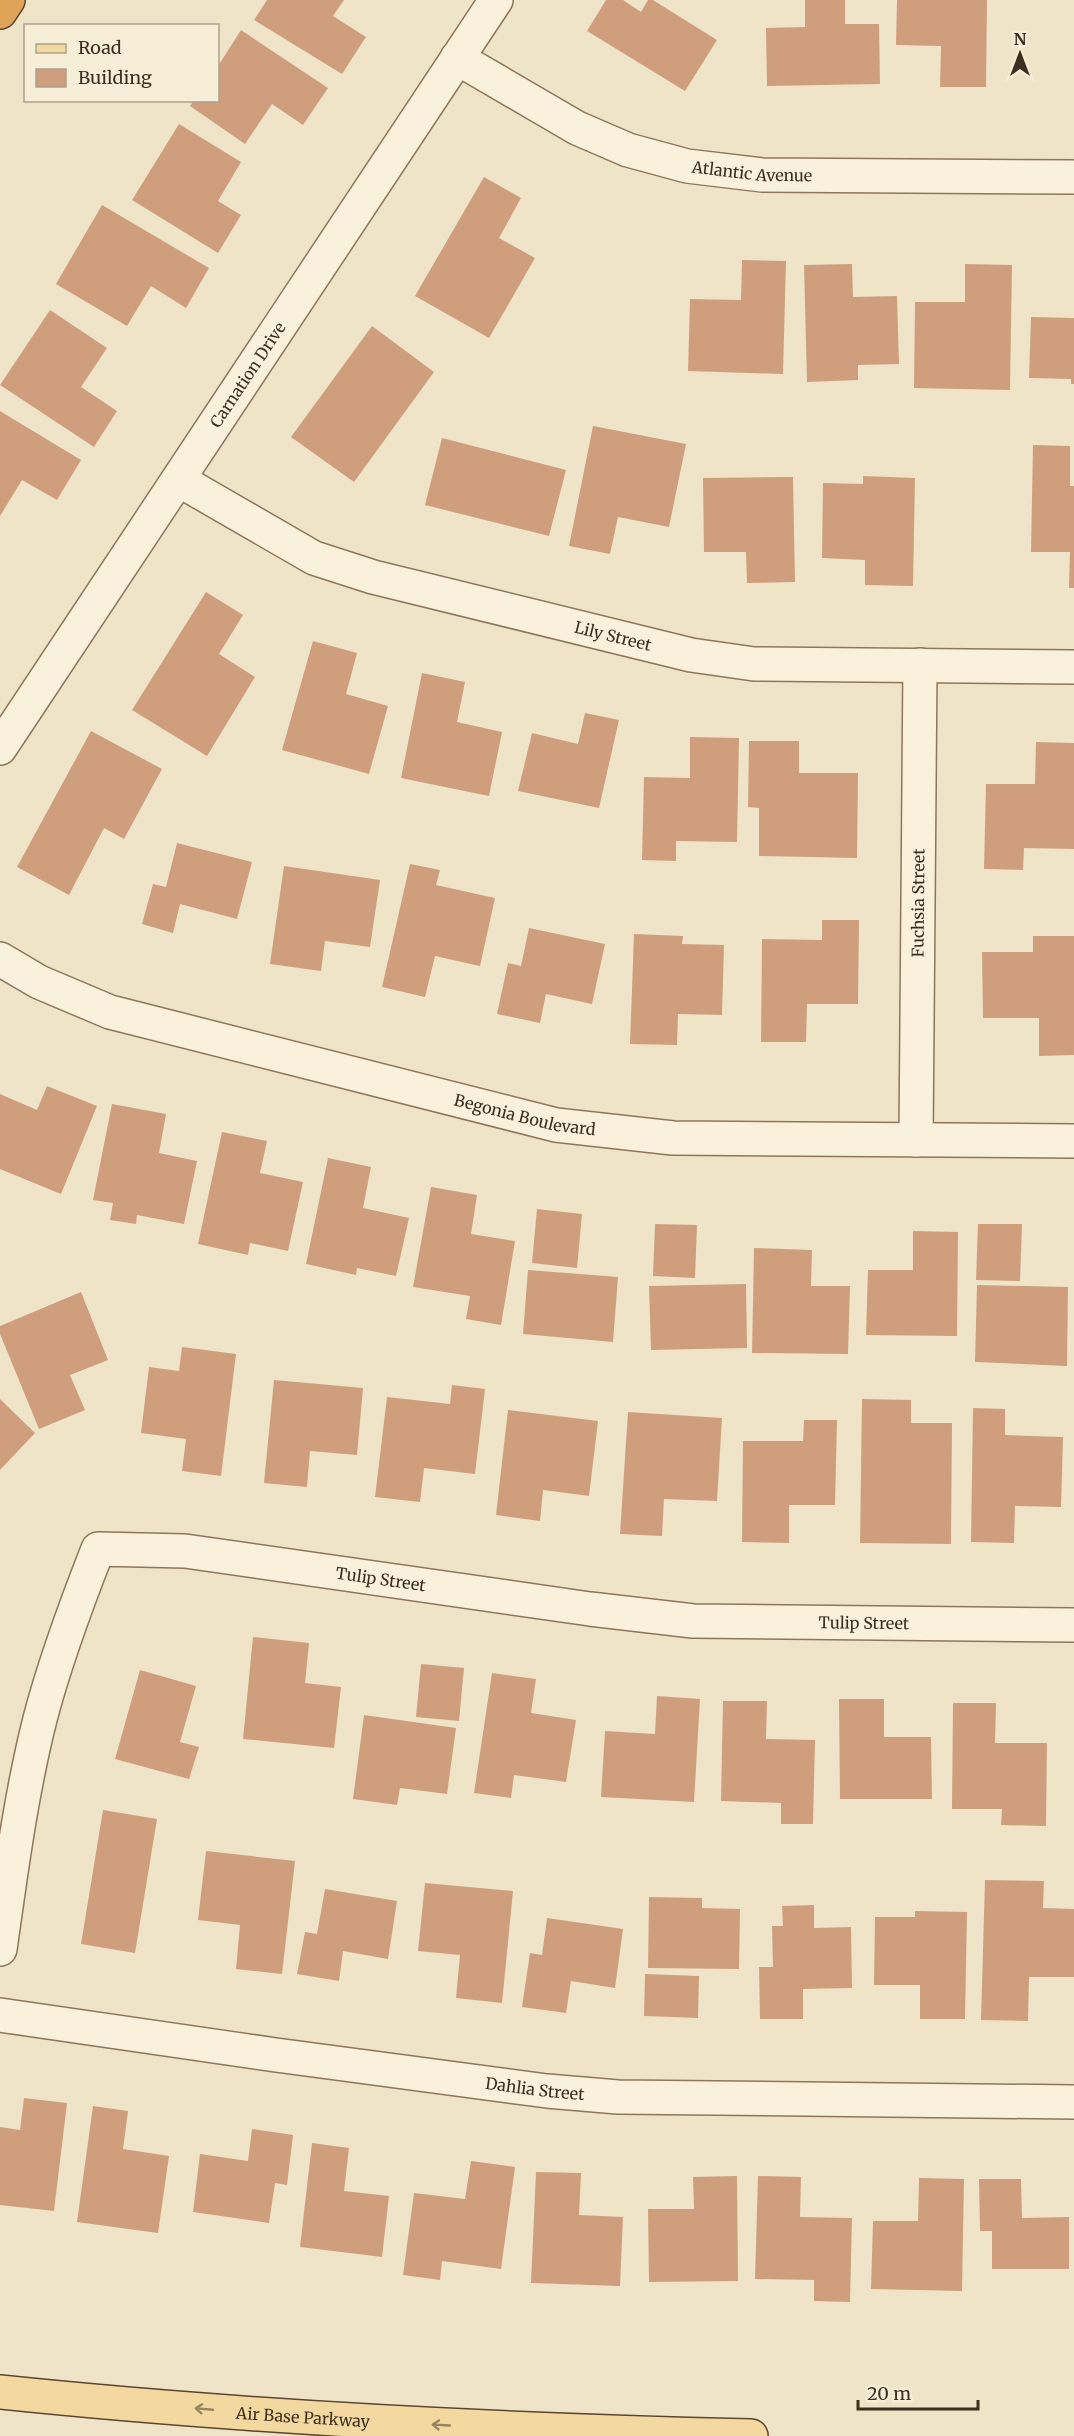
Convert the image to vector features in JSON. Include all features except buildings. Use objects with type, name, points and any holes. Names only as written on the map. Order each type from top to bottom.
[{"type":"highway","points":[[0,12],[8,0]]},
{"type":"main road","name":"Air Base Parkway","points":[[0,2392],[299,2417],[561,2431],[751,2436]]},
{"type":"street","name":"Carnation Drive","points":[[0,748],[496,0]]},
{"type":"street","name":"Atlantic Avenue","points":[[457,58],[577,128],[628,150],[687,166],[762,175],[1074,177]]},
{"type":"street","name":"Lily Street","points":[[179,480],[314,558],[407,585],[691,655],[754,664],[1074,667]]},
{"type":"street","name":"Fuchsia Street","points":[[916,1140],[920,665]]},
{"type":"street","name":"Begonia Boulevard","points":[[0,959],[39,982],[110,1012],[556,1125],[673,1138],[1074,1141]]},
{"type":"street","name":"Tulip Street","points":[[0,1949],[18,1825],[40,1719],[71,1618],[98,1549],[185,1551],[590,1609],[693,1621],[1074,1625]]},
{"type":"street","name":"Dahlia Street","points":[[0,2015],[547,2091],[618,2097],[1074,2102]]}]
